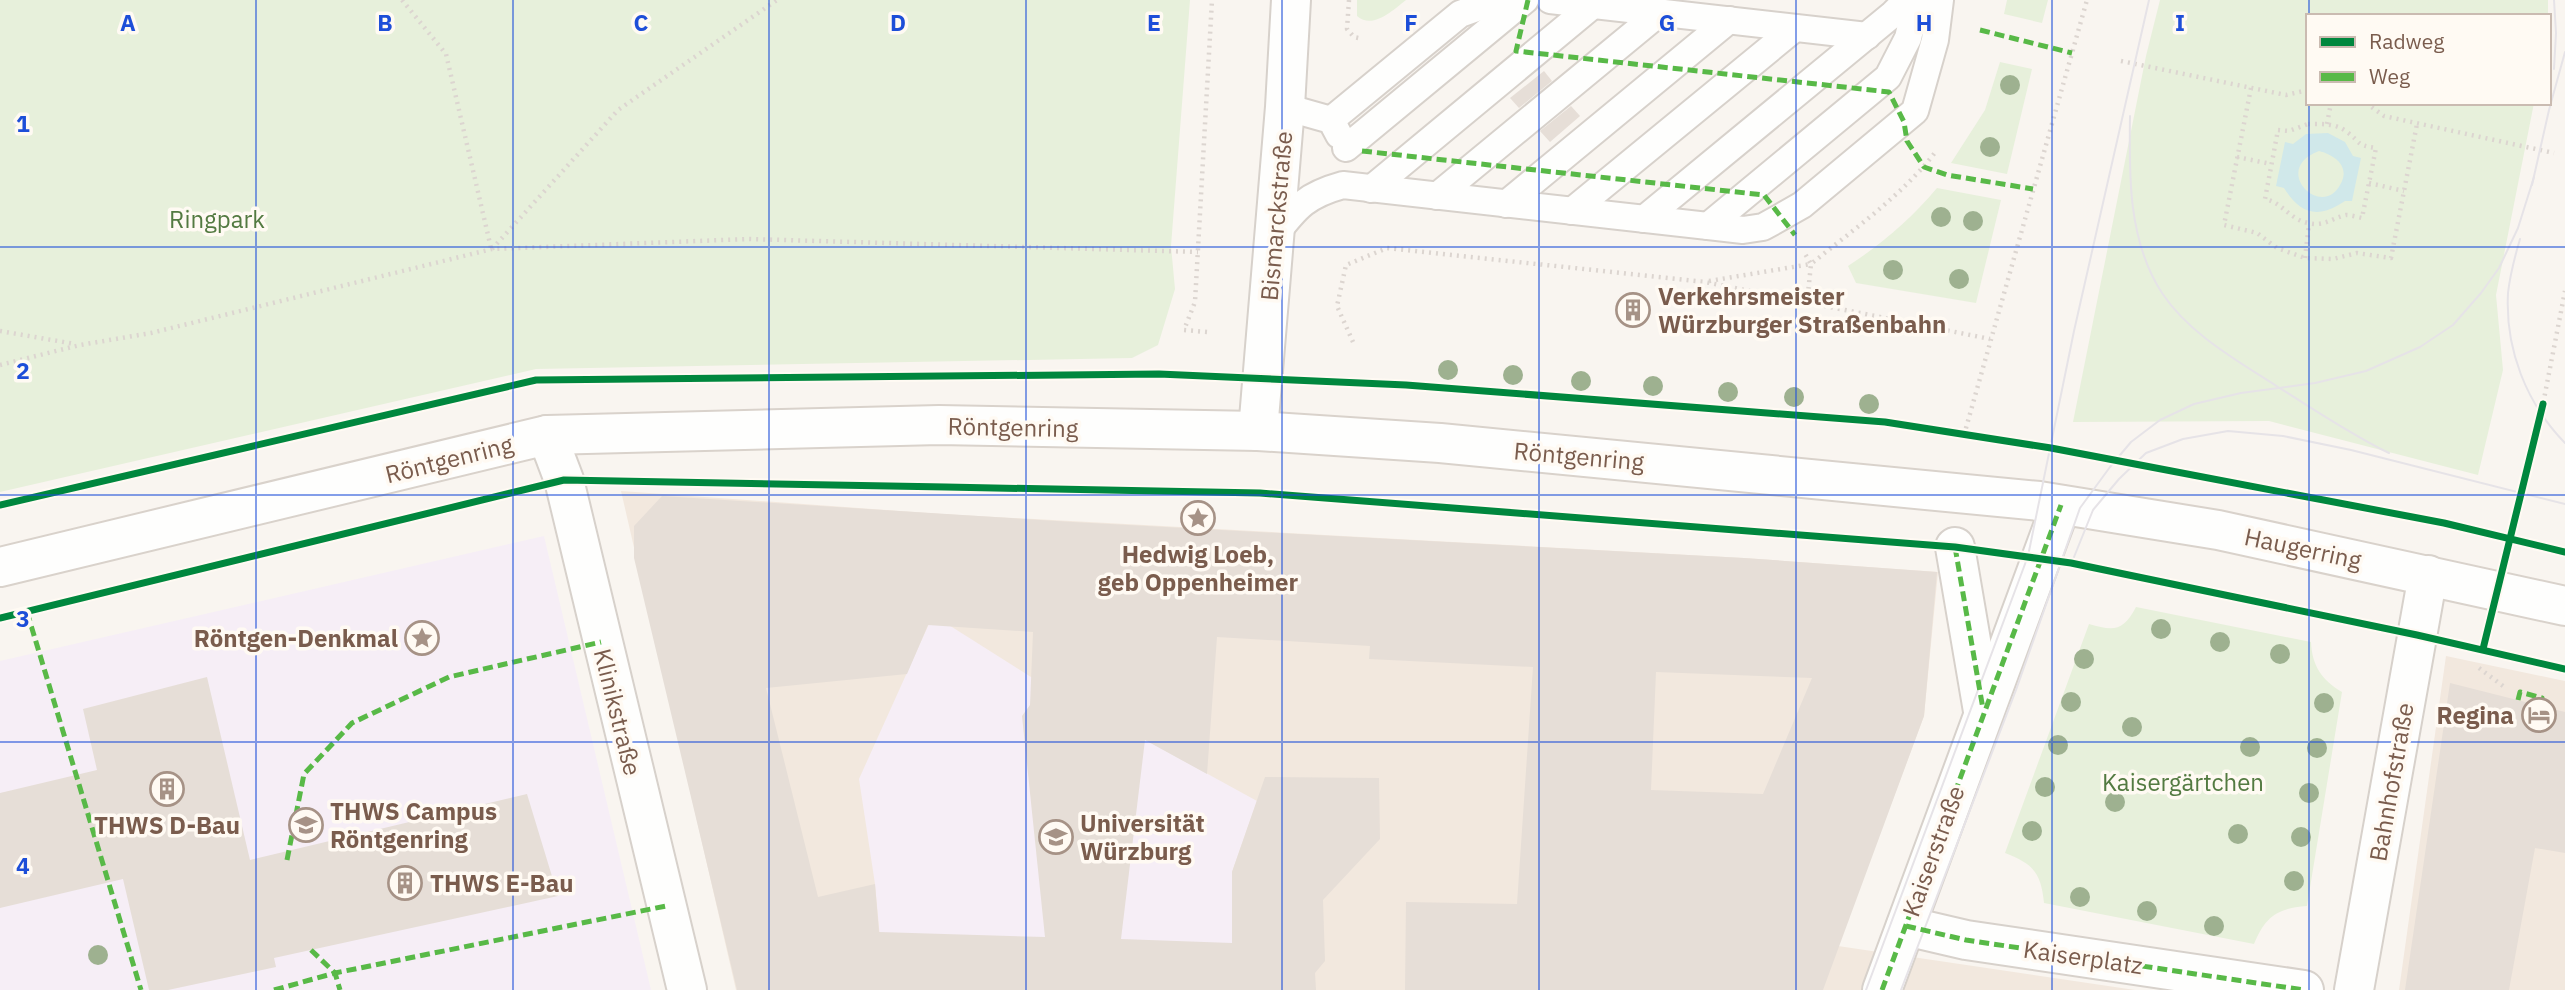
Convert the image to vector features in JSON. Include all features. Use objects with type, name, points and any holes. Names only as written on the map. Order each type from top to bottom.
[{"type":"main road","name":"Bismarckstraße","points":[[1258,431],[1285,107],[1291,0]]},
{"type":"main road","name":"Röntgenring","points":[[0,567],[547,435],[939,425],[1258,431],[1440,443],[2050,503]]},
{"type":"main road","name":"Klinikstraße","points":[[547,435],[564,480],[687,990]]},
{"type":"main road","name":"Haugerring","points":[[2050,503],[2218,530],[2565,606]]},
{"type":"main road","name":"Kaiserstraße","points":[[1882,990],[1983,713],[2050,503]]},
{"type":"main road","name":"Kaiserstraße","points":[[1955,547],[1983,713]]},
{"type":"main road","name":"Bahnhofstraße","points":[[2354,990],[2428,575]]},
{"type":"main road","name":"Kaiserplatz","points":[[1906,926],[1966,940],[2304,990]]},
{"type":"lane","points":[[1331,120],[1460,14],[1490,3],[1511,0]]},
{"type":"lane","points":[[1346,148],[1525,0]]},
{"type":"lane","points":[[1550,0],[1867,36]]},
{"type":"lane","points":[[1644,219],[1894,15],[1907,0]]},
{"type":"lane","points":[[1708,226],[1888,77],[1908,38],[1917,0]]},
{"type":"lane","points":[[1274,236],[1298,205],[1324,190],[1343,185],[1743,230],[1763,227],[1802,205],[1915,111],[1935,40],[1940,0]]},
{"type":"lane","points":[[1371,189],[1594,5]]},
{"type":"lane","points":[[1437,196],[1659,13]]},
{"type":"lane","points":[[1506,204],[1729,20]]},
{"type":"lane","points":[[1572,211],[1795,28]]},
{"type":"lane","points":[[1285,107],[1331,120],[1346,148],[1343,185]]},
{"type":"path","points":[[402,0],[446,54],[492,249]]},
{"type":"path","points":[[492,249],[618,110],[777,0]]},
{"type":"path","points":[[1207,332],[1184,330],[1195,302],[1212,0]]},
{"type":"path","points":[[1349,0],[1347,29],[1354,37],[1365,39],[1374,34]]},
{"type":"path","points":[[1964,435],[2087,0]]},
{"type":"path","points":[[2121,61],[2286,95],[2306,90]]},
{"type":"path","points":[[2251,88],[2224,225],[2257,233],[2277,248],[2305,258],[2333,259],[2357,253],[2391,258],[2417,124]]},
{"type":"path","points":[[2327,124],[2331,105]]},
{"type":"path","points":[[2369,105],[2384,116],[2554,153]]},
{"type":"path","points":[[2308,124],[2327,124],[2346,131],[2360,146],[2376,148],[2362,218],[2347,215],[2329,223],[2309,224],[2291,216],[2277,201],[2265,199],[2271,164],[2278,130],[2289,131],[2308,124]]},
{"type":"path","points":[[2237,157],[2271,164]]},
{"type":"path","points":[[2369,183],[2404,191]]},
{"type":"path","points":[[2305,258],[2309,224]]},
{"type":"path","points":[[0,365],[80,345],[151,333],[492,249],[749,239],[1198,252]]},
{"type":"path","points":[[1353,342],[1337,306],[1346,265],[1387,248],[1705,282],[1990,339]]},
{"type":"path","points":[[2515,518],[2543,404],[2565,291]]},
{"type":"path","points":[[0,331],[80,345]]},
{"type":"path","points":[[1951,433],[1976,437]]},
{"type":"path","points":[[2479,668],[2507,689]]},
{"type":"shaded area","points":[[621,491],[942,514],[1744,558],[1938,572],[1924,716],[1838,946],[2135,990],[736,990]]},
{"type":"shaded area","name":"THWS Campus Röntgenring","points":[[544,536],[651,990],[0,990],[0,661]]},
{"type":"shaded area","name":"Universität Würzburg","points":[[933,615],[1031,677],[1257,801],[1232,872],[1232,943],[881,949],[875,884],[859,779]]},
{"type":"shaded area","points":[[2446,656],[2565,681],[2565,990],[2399,990]]},
{"type":"green space","name":"Ringpark","points":[[0,0],[1190,0],[1171,246],[1175,289],[1158,345],[1132,358],[536,369],[0,492]]},
{"type":"green space","points":[[1357,0],[1406,0],[1383,17],[1370,21],[1357,16]]},
{"type":"green space","points":[[2007,0],[2048,0],[2042,23],[2004,14]]},
{"type":"green space","points":[[2160,0],[2548,0],[2548,14],[2306,14],[2306,105],[2534,105],[2496,295],[2503,370],[2478,475],[2269,421],[2073,422],[2146,56]]},
{"type":"green space","points":[[2000,62],[2032,69],[2007,174],[1951,163],[1985,110]]},
{"type":"green space","points":[[1937,188],[2001,200],[1976,303],[1856,283],[1848,266],[1896,230]]},
{"type":"green space","name":"Kaisergärtchen","points":[[2136,607],[2311,642],[2313,658],[2319,672],[2342,692],[2307,906],[2288,909],[2273,916],[2254,944],[2044,903],[2041,884],[2034,870],[2005,853],[2089,624],[2117,628],[2127,621]]},
{"type":"water","points":[[2328,133],[2345,142],[2353,156],[2361,158],[2352,201],[2345,201],[2318,212],[2311,211],[2297,204],[2284,188],[2276,186],[2285,142],[2293,144],[2306,134]],"holes":[[[2319,151],[2340,163],[2344,173],[2340,185],[2332,194],[2322,197],[2304,188],[2299,179],[2299,169],[2305,159]]]},
{"type":"building","points":[[1544,71],[1552,81],[1519,108],[1510,98]]},
{"type":"building","points":[[1571,106],[1580,116],[1550,142],[1540,131]]},
{"type":"building","points":[[662,496],[1073,522],[1744,558],[1937,572],[1924,716],[1823,990],[1405,990],[1406,902],[1517,904],[1533,667],[1369,659],[1370,646],[1217,637],[1207,774],[1145,740],[1121,939],[1232,943],[1232,872],[1265,777],[1379,778],[1380,839],[1323,900],[1325,961],[1315,973],[1316,990],[737,990],[634,558],[634,526]],"holes":[[[928,625],[1033,632],[1030,705],[1022,716],[1045,937],[879,932],[875,884],[818,897],[766,688],[907,674]],[[1656,672],[1812,678],[1763,794],[1651,790]]]},
{"type":"building","points":[[207,677],[250,860],[527,794],[558,896],[274,958],[276,967],[168,990],[149,990],[123,879],[0,908],[0,793],[97,770],[83,709]]},
{"type":"building","points":[[2450,683],[2565,712],[2565,853],[2535,848],[2509,990],[2405,990]]},
{"type":"tram line","points":[[1866,990],[2028,556],[2074,331],[2149,0]]},
{"type":"tram line","points":[[2554,0],[2554,69]]},
{"type":"tram line","points":[[2551,103],[2565,52]]},
{"type":"tram line","points":[[2532,185],[2550,105]]},
{"type":"tram line","points":[[2130,116],[2131,184],[2137,230],[2151,273],[2173,308],[2200,334],[2231,357],[2333,422],[2389,453]]},
{"type":"tram line","points":[[1901,990],[2016,690],[2080,508],[2110,467],[2131,442],[2160,420],[2194,404],[2241,393],[2315,383],[2366,371],[2420,347],[2453,325],[2499,268],[2518,228],[2534,177]]},
{"type":"tram line","points":[[2520,239],[2508,293],[2514,355],[2539,411],[2565,443]]},
{"type":"tram line","points":[[2072,562],[2093,510],[2146,453],[2183,439],[2228,431],[2283,436],[2351,450],[2565,504]]},
{"type":"marked path","points":[[1528,0],[1516,51],[1889,92],[1904,122],[1907,141],[1924,167],[1947,175],[2033,189]]},
{"type":"marked path","points":[[1980,30],[2072,53]]},
{"type":"marked path","points":[[1362,151],[1764,195],[1795,235]]},
{"type":"marked path","points":[[1882,990],[2061,505]]},
{"type":"marked path","points":[[1955,547],[1983,709]]},
{"type":"marked path","points":[[27,612],[141,990]]},
{"type":"marked path","points":[[287,860],[304,774],[352,723],[449,677],[601,642]]},
{"type":"marked path","points":[[2518,700],[2520,692],[2542,698],[2540,705]]},
{"type":"marked path","points":[[311,950],[335,973],[666,906]]},
{"type":"marked path","points":[[1906,926],[1966,940],[2304,990]]},
{"type":"marked path","points":[[274,990],[335,973],[340,990]]},
{"type":"cycle path","points":[[0,505],[536,380],[1159,374],[1406,385],[1885,422],[2051,448],[2444,523],[2565,552]]},
{"type":"cycle path","points":[[2483,649],[2543,404]]},
{"type":"cycle path","points":[[0,618],[564,480],[1260,493],[1955,547],[2071,563],[2417,635],[2565,669]]},
{"type":"place","name":"Verkehrsmeister Würzburger Straßenbahn","points":[[1633,310]]},
{"type":"place","name":"Hedwig Loeb, geb Oppenheimer","points":[[1198,518]]},
{"type":"place","name":"Röntgen-Denkmal","points":[[422,638]]},
{"type":"place","name":"Regina","points":[[2539,715]]},
{"type":"place","name":"THWS D-Bau","points":[[167,789]]},
{"type":"place","name":"THWS Campus Röntgenring","points":[[306,825]]},
{"type":"place","name":"Universität Würzburg","points":[[1056,837]]},
{"type":"place","name":"THWS E-Bau","points":[[405,883]]}]
